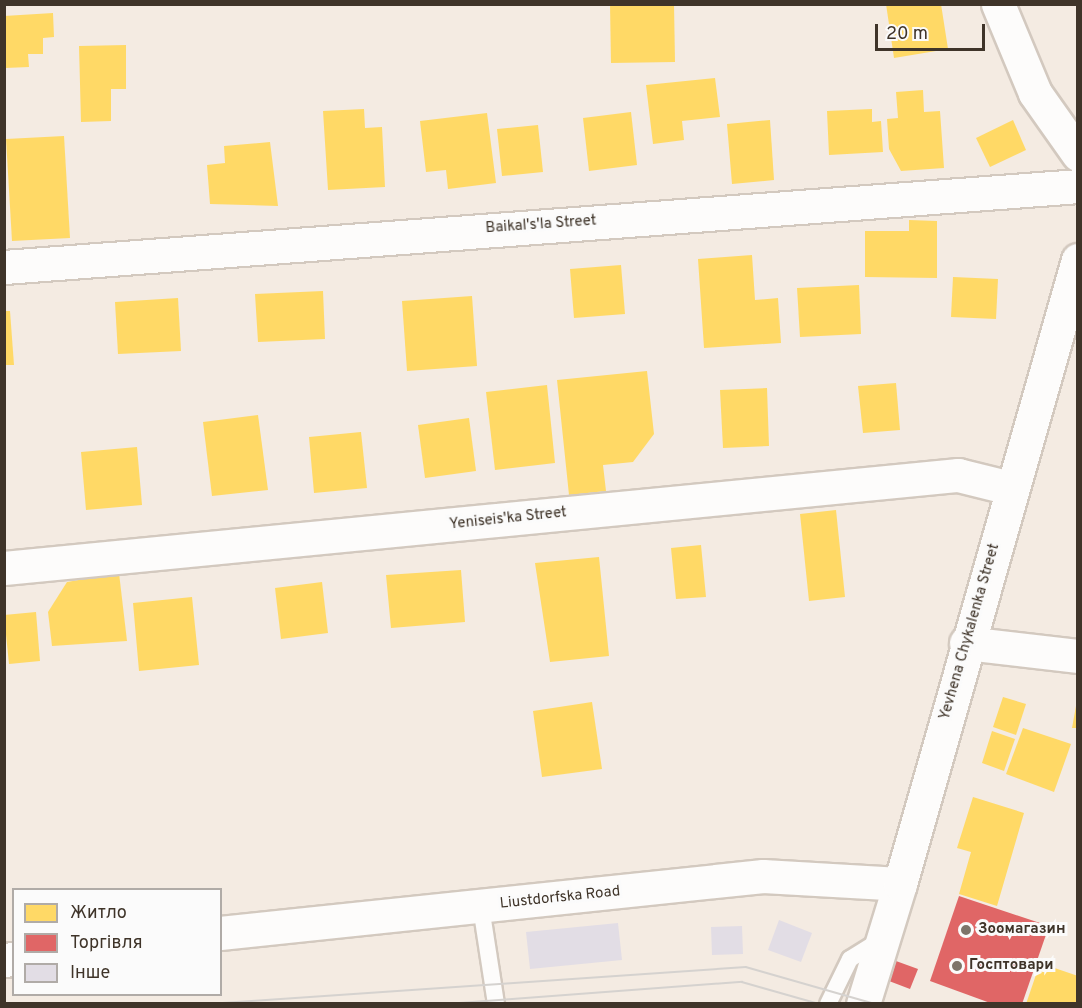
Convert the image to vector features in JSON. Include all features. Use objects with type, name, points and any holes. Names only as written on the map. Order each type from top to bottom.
[{"type":"street","points":[[998,4],[1035,93],[1077,154]]},
{"type":"street","name":"Baikal's'la Street","points":[[4,267],[1077,186]]},
{"type":"street","name":"Yevhena Chykalenka Street","points":[[864,1004],[886,936],[966,643],[1077,260]]},
{"type":"street","name":"Yeniseis'ka Street","points":[[4,568],[958,475],[1011,488]]},
{"type":"street","points":[[966,643],[1077,656]]},
{"type":"street","name":"Liustdorfska Road","points":[[222,933],[763,876],[900,884]]},
{"type":"lane","points":[[481,907],[496,1004]]},
{"type":"lane","points":[[828,1004],[850,959],[886,936]]},
{"type":"building: Житло","points":[[610,4],[674,4],[675,62],[611,63]]},
{"type":"building: Житло","points":[[886,4],[941,4],[948,49],[894,58]]},
{"type":"building: Житло","points":[[53,13],[54,37],[43,38],[43,54],[28,54],[29,67],[5,68],[4,16]]},
{"type":"building: Житло","points":[[126,45],[126,89],[111,89],[111,121],[81,122],[79,46]]},
{"type":"building: Житло","points":[[715,78],[720,117],[682,121],[684,140],[653,144],[646,85]]},
{"type":"building: Житло","points":[[923,90],[924,112],[940,111],[944,168],[901,171],[889,149],[887,119],[898,118],[896,92]]},
{"type":"building: Житло","points":[[364,109],[365,128],[382,127],[385,187],[328,190],[323,111]]},
{"type":"building: Житло","points":[[872,109],[872,122],[881,121],[883,152],[829,155],[827,111]]},
{"type":"building: Житло","points":[[631,112],[637,165],[589,171],[583,118]]},
{"type":"building: Житло","points":[[487,113],[496,183],[448,189],[446,170],[426,172],[420,121]]},
{"type":"building: Житло","points":[[770,120],[774,180],[732,184],[727,124]]},
{"type":"building: Житло","points":[[1013,120],[1026,150],[990,167],[976,138]]},
{"type":"building: Житло","points":[[538,125],[543,172],[502,176],[497,129]]},
{"type":"building: Житло","points":[[64,136],[70,238],[12,241],[6,139]]},
{"type":"building: Житло","points":[[270,142],[278,206],[210,204],[207,165],[225,163],[224,146]]},
{"type":"building: Житло","points":[[909,220],[937,221],[937,278],[865,277],[865,231],[909,231]]},
{"type":"building: Житло","points":[[752,255],[755,300],[778,298],[781,343],[704,348],[698,259]]},
{"type":"building: Житло","points":[[621,265],[625,314],[574,318],[570,269]]},
{"type":"building: Житло","points":[[953,277],[998,279],[996,319],[951,317]]},
{"type":"building: Житло","points":[[859,285],[861,334],[800,337],[797,288]]},
{"type":"building: Житло","points":[[323,291],[325,339],[258,342],[255,294]]},
{"type":"building: Житло","points":[[472,296],[477,366],[407,371],[402,301]]},
{"type":"building: Житло","points":[[178,298],[181,351],[118,354],[115,302]]},
{"type":"building: Житло","points":[[4,311],[10,311],[14,365],[4,365]]},
{"type":"building: Житло","points":[[647,371],[654,434],[633,462],[603,465],[606,491],[569,495],[557,380]]},
{"type":"building: Житло","points":[[896,383],[900,430],[863,433],[858,386]]},
{"type":"building: Житло","points":[[547,385],[555,463],[495,470],[486,392]]},
{"type":"building: Житло","points":[[767,388],[769,446],[723,448],[720,390]]},
{"type":"building: Житло","points":[[258,415],[268,490],[212,496],[203,422]]},
{"type":"building: Житло","points":[[469,418],[476,471],[425,478],[418,425]]},
{"type":"building: Житло","points":[[361,432],[367,488],[314,493],[309,437]]},
{"type":"building: Житло","points":[[137,447],[142,505],[86,510],[81,452]]},
{"type":"building: Житло","points":[[836,510],[845,597],[809,601],[800,514]]},
{"type":"building: Житло","points":[[701,545],[706,597],[676,599],[671,548]]},
{"type":"building: Житло","points":[[599,557],[609,656],[550,662],[535,563]]},
{"type":"building: Житло","points":[[461,570],[465,622],[391,628],[386,575]]},
{"type":"building: Житло","points":[[119,573],[127,641],[52,646],[48,612],[67,582]]},
{"type":"building: Житло","points":[[322,582],[328,633],[281,639],[275,588]]},
{"type":"building: Житло","points":[[192,597],[199,665],[139,671],[133,603]]},
{"type":"building: Житло","points":[[36,612],[40,661],[9,664],[4,615]]},
{"type":"building: Житло","points":[[1078,695],[1078,728],[1072,728]]},
{"type":"building: Житло","points":[[1003,697],[1026,704],[1016,735],[993,727]]},
{"type":"building: Житло","points":[[592,702],[602,769],[542,777],[533,711]]},
{"type":"building: Житло","points":[[1023,728],[1071,744],[1054,792],[1006,774]]},
{"type":"building: Житло","points":[[992,731],[1015,739],[1004,771],[982,763]]},
{"type":"building: Житло","points":[[973,797],[1024,813],[997,906],[959,894],[971,852],[957,848]]},
{"type":"building: Житло","points":[[1040,963],[1078,976],[1078,1004],[1026,1004]]},
{"type":"building: Торгівля","points":[[959,896],[1049,926],[1022,1004],[993,1004],[930,981]]},
{"type":"building: Торгівля","points":[[896,961],[918,969],[910,989],[889,981]]},
{"type":"building: Інше","points":[[779,920],[812,933],[801,962],[768,950]]},
{"type":"building: Інше","points":[[618,923],[622,960],[530,969],[526,932]]},
{"type":"building: Інше","points":[[742,926],[743,954],[712,955],[711,927]]},
{"type":"tram line","points":[[208,1004],[746,967],[875,1004]]},
{"type":"tram line","points":[[446,1004],[742,982],[819,1004]]},
{"type":"place","name":"Зоомагазин","points":[[966,930]]},
{"type":"place","name":"Госптовари","points":[[957,966]]}]
